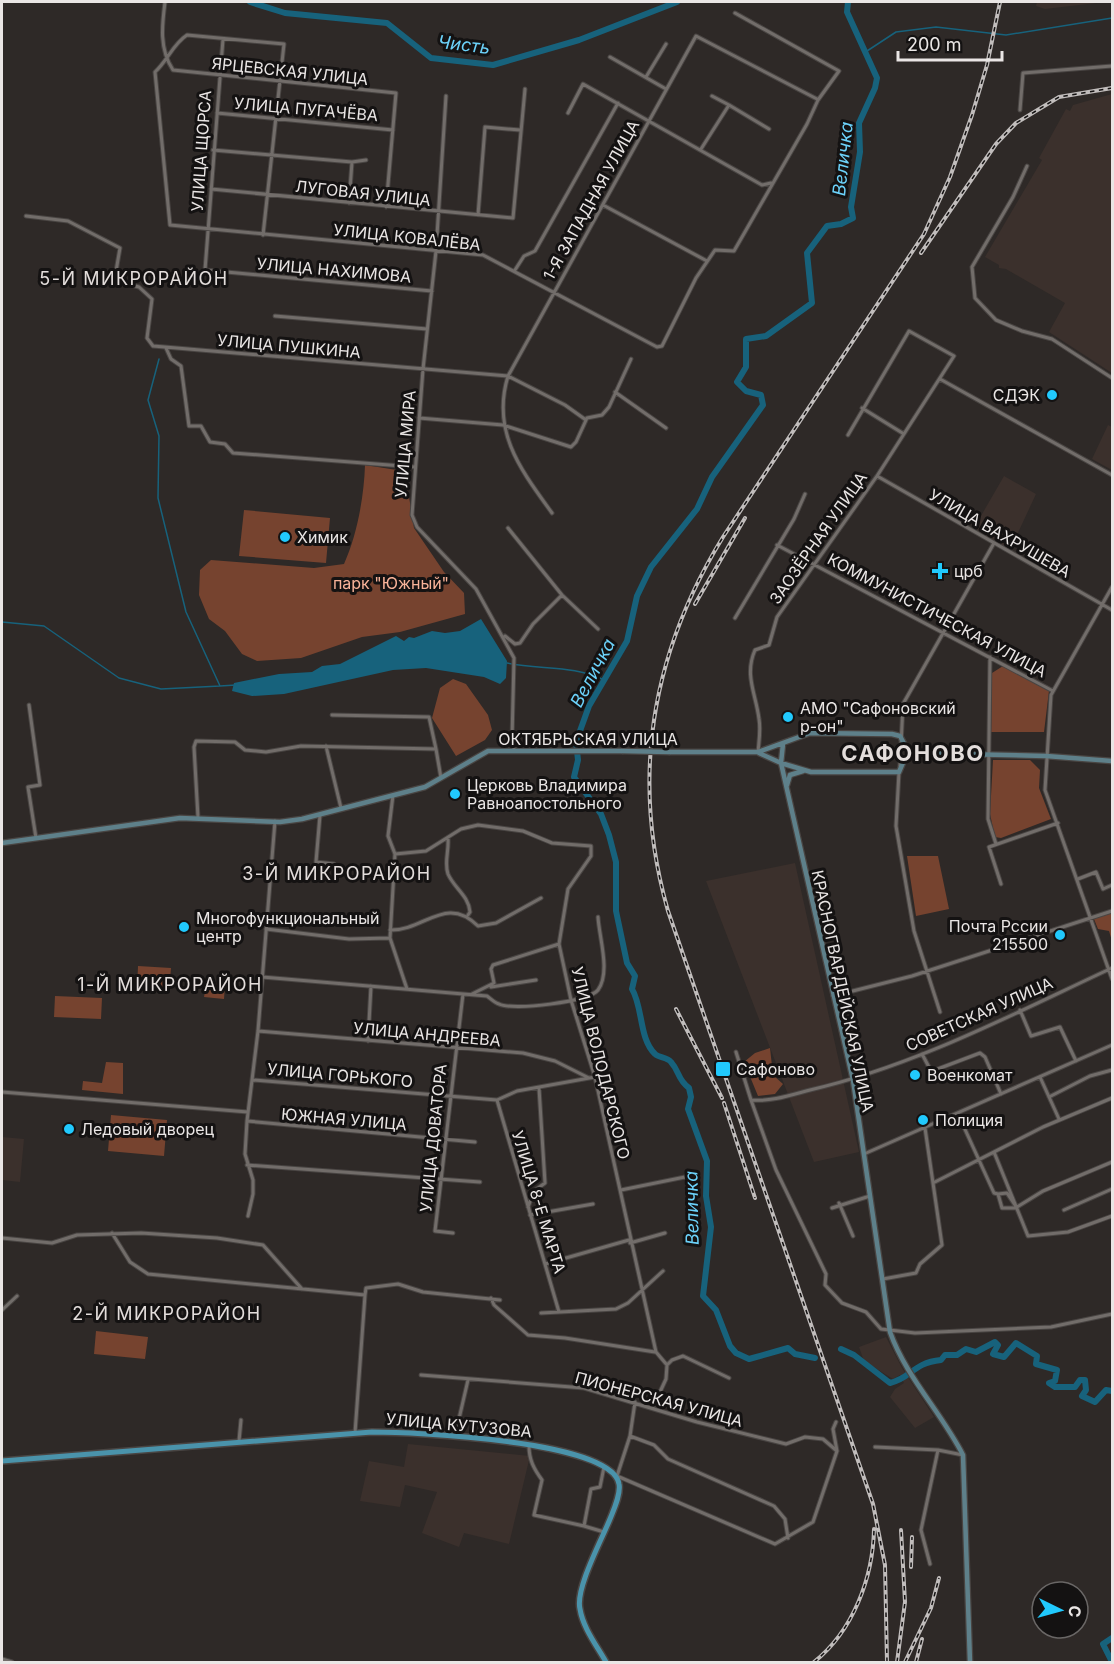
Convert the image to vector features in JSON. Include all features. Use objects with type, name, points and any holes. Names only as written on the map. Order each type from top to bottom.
[{"type":"main road","name":"ОКТЯБРЬСКАЯ УЛИЦА","points":[[2,843],[198,817],[275,821],[320,815],[425,787],[442,779],[473,757],[488,751],[514,749],[758,752],[810,733],[900,736]]},
{"type":"main road","points":[[900,736],[913,753]]},
{"type":"main road","name":"КРАСНОГВАРДЕЙСКАЯ УЛИЦА","points":[[783,744],[781,763],[853,1080],[890,1332],[905,1366],[963,1455]]},
{"type":"main road","name":"ОКТЯБРЬСКАЯ УЛИЦА","points":[[758,752],[781,763],[822,773],[899,772]]},
{"type":"main road","points":[[899,772],[905,758],[913,753],[1046,756],[1113,761]]},
{"type":"main road","points":[[787,791],[790,775],[803,770]]},
{"type":"main road","name":"УЛИЦА КУТУЗОВА","points":[[2,1461],[355,1433],[415,1432],[554,1448],[604,1467],[617,1476]]},
{"type":"main road","points":[[963,1455],[970,1662]]},
{"type":"main road","points":[[606,1662],[579,1606],[581,1591],[619,1490],[617,1476]]},
{"type":"street","points":[[165,2],[161,31],[167,61]]},
{"type":"street","points":[[603,204],[707,261],[715,250],[734,251],[771,183],[807,124],[818,100],[839,71],[735,13]]},
{"type":"street","points":[[167,61],[177,42],[187,35],[284,44],[278,81],[263,235]]},
{"type":"street","name":"1-Я ЗАПАДНАЯ УЛИЦА","points":[[503,425],[503,393],[508,376],[696,36],[818,100]]},
{"type":"street","name":"УЛИЦА ЩОРСА","points":[[207,228],[218,76],[223,39]]},
{"type":"street","points":[[646,76],[666,44]]},
{"type":"street","points":[[610,57],[666,89]]},
{"type":"street","name":"ЯРЦЕВСКАЯ УЛИЦА","points":[[167,61],[172,70],[182,72],[396,93],[393,130]]},
{"type":"street","name":"УЛИЦА КОВАЛЁВА","points":[[167,61],[154,72],[170,225],[483,255],[555,291],[657,347],[662,346],[707,261]]},
{"type":"street","points":[[1020,110],[1023,73],[1113,66]]},
{"type":"street","points":[[568,113],[583,84],[762,185],[771,183]]},
{"type":"street","points":[[477,215],[485,127],[520,130],[525,89]]},
{"type":"street","name":"УЛИЦА МИРА","points":[[446,96],[436,251],[423,369],[412,515],[417,527],[476,589],[502,634],[514,665],[512,739],[514,749]]},
{"type":"street","points":[[712,96],[769,129]]},
{"type":"street","points":[[514,271],[524,256],[535,251],[618,102]]},
{"type":"street","points":[[701,149],[729,105]]},
{"type":"street","name":"УЛИЦА ПУГАЧЁВА","points":[[217,113],[393,130]]},
{"type":"street","points":[[386,207],[393,130]]},
{"type":"street","name":"ЛУГОВАЯ УЛИЦА","points":[[211,189],[439,213],[513,218],[520,130]]},
{"type":"street","points":[[213,150],[352,162],[366,160]]},
{"type":"street","points":[[349,203],[352,162]]},
{"type":"street","points":[[1026,166],[1013,197],[972,267],[975,298],[996,320],[1022,331],[1052,339],[1113,378]]},
{"type":"street","name":"УЛИЦА ПУШКИНА","points":[[26,216],[68,222],[120,248],[115,277],[117,281],[139,287],[152,299],[147,338],[153,346],[508,376]]},
{"type":"street","name":"УЛИЦА НАХИМОВА","points":[[207,228],[205,270],[432,291]]},
{"type":"street","points":[[275,316],[428,329]]},
{"type":"street","name":"ЗАОЗЁРНАЯ УЛИЦА","points":[[758,752],[760,729],[750,682],[755,650],[769,645],[777,617],[877,476],[954,356],[909,331],[862,408]]},
{"type":"street","points":[[166,348],[171,359],[182,366],[189,426],[201,426],[210,442],[225,444],[233,453],[415,467]]},
{"type":"street","points":[[419,418],[503,425],[566,448],[574,446],[586,420],[593,415],[602,415],[631,359]]},
{"type":"street","points":[[508,376],[565,405],[586,420]]},
{"type":"street","points":[[940,379],[1113,475]]},
{"type":"street","points":[[615,392],[666,428]]},
{"type":"street","points":[[848,435],[862,408],[905,434]]},
{"type":"street","points":[[503,425],[522,471],[552,513]]},
{"type":"street","name":"УЛИЦА ВАХРУШЕВА","points":[[877,476],[1113,610]]},
{"type":"street","points":[[735,618],[805,494]]},
{"type":"street","points":[[508,528],[562,595],[598,629]]},
{"type":"street","points":[[940,1012],[914,931],[896,826],[903,704],[994,543]]},
{"type":"street","name":"КОММУНИСТИЧЕСКАЯ УЛИЦА","points":[[777,545],[816,563],[1053,691]]},
{"type":"street","points":[[1113,587],[1053,691],[1045,790],[1111,968],[1113,979]]},
{"type":"street","points":[[502,634],[514,644],[520,643],[533,624],[562,595]]},
{"type":"street","points":[[990,657],[988,819],[996,844]]},
{"type":"street","points":[[29,705],[40,785],[28,787],[36,838]]},
{"type":"street","points":[[332,715],[429,717],[442,779]]},
{"type":"street","points":[[198,817],[194,747],[196,741],[235,742],[245,750],[266,752],[301,746],[436,749]]},
{"type":"street","points":[[326,746],[342,808]]},
{"type":"street","points":[[393,794],[388,836],[395,854],[390,938],[407,989]]},
{"type":"street","points":[[320,815],[316,862],[334,864]]},
{"type":"street","points":[[248,1216],[253,1187],[247,1165],[247,1121],[258,1031],[275,821]]},
{"type":"street","points":[[1001,884],[989,847],[1058,823]]},
{"type":"street","name":"УЛИЦА ВОЛОДАРСКОГО","points":[[448,839],[461,829],[478,825],[523,831],[552,843],[591,846],[591,856],[568,889],[560,944],[571,1000],[595,1077],[621,1190],[629,1242],[643,1291],[656,1352],[667,1365]]},
{"type":"street","points":[[395,854],[426,852],[448,839]]},
{"type":"street","points":[[448,839],[445,858],[448,874],[470,903],[468,915]]},
{"type":"street","points":[[1078,879],[1096,872],[1103,889],[1113,885]]},
{"type":"street","points":[[390,930],[447,912],[468,915],[478,926],[495,923],[541,898]]},
{"type":"street","points":[[833,996],[926,971],[1113,911]]},
{"type":"street","points":[[262,976],[487,996],[500,1005],[532,1006],[571,1000],[591,995],[598,989],[603,969],[598,917]]},
{"type":"street","points":[[266,929],[348,939],[390,938]]},
{"type":"street","points":[[491,987],[494,983],[491,969],[494,965],[560,944]]},
{"type":"street","name":"СОВЕТСКАЯ УЛИЦА","points":[[751,1100],[770,1099],[853,1080],[921,1054],[1111,968]]},
{"type":"street","points":[[471,995],[491,987],[536,980]]},
{"type":"street","points":[[368,1041],[371,986]]},
{"type":"street","name":"УЛИЦА ДОВАТОРА","points":[[453,1233],[435,1231],[443,1179],[455,1049],[463,994]]},
{"type":"street","points":[[1020,1010],[1031,1036],[1060,1027],[1076,1061]]},
{"type":"street","name":"УЛИЦА АНДРЕЕВА","points":[[258,1031],[523,1053],[563,1064],[590,1078]]},
{"type":"street","points":[[864,1154],[1113,1045]]},
{"type":"street","points":[[736,1052],[776,1170],[826,1274],[825,1285],[842,1303],[866,1312],[881,1329],[890,1332],[1051,1327],[1113,1314]]},
{"type":"street","points":[[921,1054],[930,1069],[935,1070],[981,1053],[1001,1094]]},
{"type":"street","points":[[1049,1097],[1090,1076],[1113,1070]]},
{"type":"street","points":[[497,1100],[518,1091],[595,1077]]},
{"type":"street","points":[[1040,1077],[1060,1119]]},
{"type":"street","name":"УЛИЦА ГОРЬКОГО","points":[[253,1080],[497,1100]]},
{"type":"street","points":[[527,1208],[534,1191],[545,1183],[539,1088]]},
{"type":"street","points":[[2,1092],[249,1112]]},
{"type":"street","points":[[933,1183],[1060,1119],[1066,1119],[1113,1098]]},
{"type":"street","name":"УЛИЦА 8-Е МАРТА","points":[[497,1100],[559,1312]]},
{"type":"street","points":[[958,1114],[994,1193],[1007,1193],[1012,1204],[1017,1208]]},
{"type":"street","name":"ЮЖНАЯ УЛИЦА","points":[[247,1121],[475,1142]]},
{"type":"street","points":[[883,1279],[916,1273],[920,1263],[942,1245],[925,1128]]},
{"type":"street","points":[[994,1152],[1028,1236],[1068,1232],[1113,1216]]},
{"type":"street","points":[[998,1194],[1002,1208],[1017,1208],[1036,1198],[1043,1191],[1113,1162]]},
{"type":"street","points":[[247,1165],[480,1182]]},
{"type":"street","points":[[621,1190],[685,1177]]},
{"type":"street","points":[[1064,1210],[1113,1189]]},
{"type":"street","points":[[832,1208],[839,1203],[870,1196]]},
{"type":"street","points":[[839,1203],[853,1236]]},
{"type":"street","points":[[529,1215],[593,1204]]},
{"type":"street","points":[[2,1238],[52,1244],[77,1235],[112,1233],[217,1238],[263,1245],[303,1290]]},
{"type":"street","points":[[112,1233],[130,1263],[148,1274],[365,1295]]},
{"type":"street","points":[[545,1264],[664,1233]]},
{"type":"street","points":[[541,1313],[616,1309],[628,1304],[663,1271]]},
{"type":"street","points":[[355,1433],[366,1288],[398,1284],[423,1292],[500,1300]]},
{"type":"street","points":[[2,1310],[17,1296]]},
{"type":"street","points":[[491,1299],[494,1305],[528,1335],[565,1338],[656,1352]]},
{"type":"street","points":[[653,1407],[666,1379],[667,1365],[672,1360],[683,1356],[729,1378]]},
{"type":"street","name":"ПИОНЕРСКАЯ УЛИЦА","points":[[421,1376],[584,1388],[697,1422],[786,1444],[805,1437],[822,1439],[837,1451]]},
{"type":"street","points":[[455,1436],[468,1380]]},
{"type":"street","points":[[617,1476],[630,1436],[635,1402]]},
{"type":"street","points":[[239,1443],[241,1420]]},
{"type":"street","points":[[630,1436],[654,1444],[668,1459],[774,1506],[785,1519],[788,1538],[813,1522],[837,1451],[833,1430],[836,1422]]},
{"type":"street","points":[[530,1444],[529,1455],[542,1480],[534,1515],[604,1532]]},
{"type":"street","points":[[875,1447],[938,1450],[963,1455]]},
{"type":"street","points":[[930,1564],[921,1530],[938,1450]]},
{"type":"street","points":[[584,1526],[591,1489],[600,1487],[604,1467]]},
{"type":"street","name":"УЛИЦА КУТУЗОВА","points":[[617,1476],[774,1544],[788,1538]]},
{"type":"street","points":[[2,1659],[12,1662]]},
{"type":"shaded area","points":[[1037,2],[1105,2],[1045,9],[1036,6]]},
{"type":"shaded area","points":[[1112,94],[1112,373],[1049,332],[1065,303],[1006,269],[999,268],[999,265],[985,257],[1042,160],[1039,158],[1066,109],[1070,111],[1073,105]]},
{"type":"shaded area","points":[[1108,425],[1112,427],[1112,470],[1092,459]]},
{"type":"shaded area","points":[[1004,476],[1036,494],[1010,550],[974,528]]},
{"type":"shaded area","points":[[795,863],[859,1152],[814,1162],[706,881]]},
{"type":"shaded area","points":[[2,1137],[24,1139],[20,1182],[2,1180]]},
{"type":"shaded area","points":[[886,1337],[902,1368],[934,1417],[915,1428],[890,1397],[895,1389],[904,1383],[900,1375],[893,1379],[864,1361],[859,1347]]},
{"type":"shaded area","points":[[408,1444],[530,1456],[509,1544],[464,1533],[459,1547],[422,1533],[437,1492],[405,1485],[400,1507],[360,1501],[369,1461],[404,1467]]},
{"type":"green space","name":"парк \"Южный\"","points":[[365,465],[397,470],[407,484],[414,528],[444,572],[464,593],[465,614],[400,632],[362,637],[301,658],[257,661],[242,654],[225,631],[209,619],[199,595],[200,570],[211,560],[314,568],[344,564],[359,516]]},
{"type":"green space","points":[[244,510],[330,518],[326,563],[239,556]]},
{"type":"green space","points":[[1003,666],[1049,691],[1044,732],[991,732],[992,673]]},
{"type":"green space","points":[[453,679],[466,684],[488,715],[492,730],[485,740],[456,756],[432,718],[440,688]]},
{"type":"green space","points":[[993,760],[1030,760],[1040,770],[1039,788],[1051,819],[1001,838],[995,837],[990,814]]},
{"type":"green space","points":[[907,856],[938,856],[949,909],[916,916]]},
{"type":"green space","points":[[1112,912],[1112,941],[1109,931],[1098,929],[1094,919]]},
{"type":"green space","points":[[138,966],[171,968],[169,992],[137,991]]},
{"type":"green space","points":[[213,983],[225,985],[224,999],[204,997],[206,986]]},
{"type":"green space","points":[[55,996],[102,998],[101,1019],[54,1017]]},
{"type":"green space","points":[[770,1048],[773,1075],[783,1084],[775,1094],[758,1096],[744,1062],[755,1053]]},
{"type":"green space","points":[[106,1062],[123,1063],[123,1094],[82,1090],[83,1081],[102,1083]]},
{"type":"green space","points":[[111,1115],[167,1120],[164,1156],[108,1151]]},
{"type":"green space","points":[[96,1331],[148,1337],[145,1359],[94,1354]]},
{"type":"water","points":[[481,619],[507,661],[506,678],[500,684],[484,677],[426,668],[393,670],[284,694],[252,696],[232,691],[234,683],[279,674],[312,672],[322,666],[340,664],[396,636],[404,641],[409,637],[414,638],[432,631],[445,633],[460,631]]},
{"type":"waterway","name":"Чисть","points":[[250,2],[285,13],[387,23],[431,58],[493,65],[579,40],[677,2]]},
{"type":"waterway","name":"Величка","points":[[815,1358],[795,1354],[788,1348],[749,1359],[736,1353],[730,1346],[716,1310],[703,1296],[711,1227],[706,1196],[707,1161],[688,1109],[691,1097],[689,1088],[682,1082],[671,1062],[655,1054],[646,1040],[632,989],[635,976],[627,963],[616,911],[616,862],[609,835],[601,814],[574,777],[578,760],[576,742],[589,706],[627,641],[637,596],[651,567],[697,509],[712,477],[763,405],[761,395],[746,391],[737,382],[746,367],[746,339],[766,336],[812,303],[807,253],[827,226],[841,224],[853,218],[851,207],[860,152],[859,123],[875,88],[877,78],[847,12],[848,2]]},
{"type":"waterway","points":[[867,51],[896,32],[936,27],[1006,35],[1112,18]]},
{"type":"waterway","points":[[159,359],[148,400],[159,436],[158,498],[186,612],[220,686],[236,685]]},
{"type":"waterway","points":[[2,622],[44,626],[119,678],[161,689],[220,686]]},
{"type":"waterway","points":[[507,663],[581,672],[604,680]]},
{"type":"waterway","name":"Величка","points":[[841,1349],[854,1355],[890,1383],[903,1378],[924,1364],[941,1360],[945,1355],[957,1355],[966,1349],[976,1352],[995,1342],[998,1345],[993,1354],[1004,1357],[1016,1343],[1037,1356],[1036,1364],[1057,1370],[1055,1381],[1049,1383],[1055,1387],[1075,1387],[1080,1380],[1085,1380],[1086,1390],[1082,1396],[1095,1402],[1106,1390],[1112,1391]]},
{"type":"waterway","points":[[1112,1638],[1103,1644],[1112,1662]]},
{"type":"railway","points":[[887,1662],[885,1565],[873,1504],[668,911],[656,862],[650,813],[650,765],[654,718],[664,672],[679,626],[698,581],[723,537],[924,234],[950,177],[972,115],[987,65],[1000,2]]},
{"type":"railway","points":[[921,253],[996,144],[1016,123],[1059,97],[1112,88]]},
{"type":"railway","points":[[695,604],[745,518]]},
{"type":"railway","points":[[676,1009],[722,1098]]},
{"type":"railway","points":[[724,1103],[755,1198]]},
{"type":"railway","points":[[814,1662],[840,1635],[858,1602],[870,1566],[874,1529]]},
{"type":"railway","points":[[897,1662],[905,1602],[901,1530]]},
{"type":"railway","points":[[911,1567],[912,1537]]},
{"type":"railway","points":[[905,1662],[931,1608],[939,1578]]},
{"type":"railway","points":[[916,1662],[922,1639]]},
{"type":"place","name":"СДЭК","points":[[1052,395]]},
{"type":"place","name":"Химик","points":[[285,537]]},
{"type":"place","name":"црб","points":[[940,571]]},
{"type":"place","name":"АМО \"Сафоновский р-он\"","points":[[788,717]]},
{"type":"place","name":"Церковь Владимира Равноапостольного","points":[[455,794]]},
{"type":"place","name":"Многофункциональный центр","points":[[184,927]]},
{"type":"place","name":"Почта Рссии 215500","points":[[1060,935]]},
{"type":"place","name":"Сафоново","points":[[723,1069]]},
{"type":"place","name":"Военкомат","points":[[915,1075]]},
{"type":"place","name":"Полиция","points":[[923,1120]]},
{"type":"place","name":"Ледовый дворец","points":[[69,1129]]},
{"type":"district","name":"5-Й МИКРОРАЙОН","points":[[134,279]]},
{"type":"district","name":"САФОНОВО","points":[[913,753]]},
{"type":"district","name":"3-Й МИКРОРАЙОН","points":[[337,874]]},
{"type":"district","name":"1-Й МИКРОРАЙОН","points":[[170,985]]},
{"type":"district","name":"2-Й МИКРОРАЙОН","points":[[167,1314]]}]
